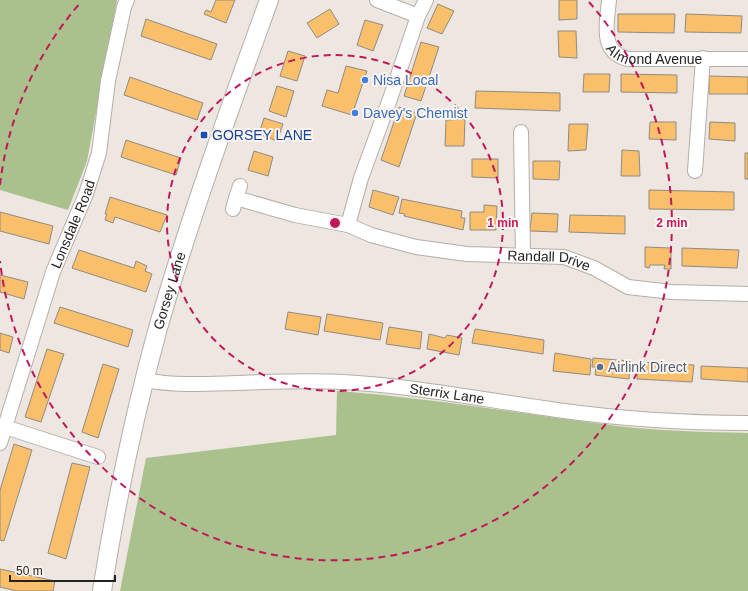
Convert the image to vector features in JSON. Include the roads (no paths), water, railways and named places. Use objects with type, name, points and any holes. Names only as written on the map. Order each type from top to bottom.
[{"type":"main road","name":"Gorsey Lane","points":[[102,591],[112,523],[158,328],[190,223],[269,0]]},
{"type":"street","name":"Lonsdale Road","points":[[0,443],[53,272],[86,194],[97,159],[108,81],[124,7],[127,0]]},
{"type":"street","points":[[377,0],[418,16]]},
{"type":"street","points":[[348,225],[361,178],[418,16],[426,0]]},
{"type":"street","name":"Almond Avenue","points":[[609,0],[607,28],[608,40],[611,50],[618,56],[628,59],[748,59]]},
{"type":"street","points":[[695,171],[703,58]]},
{"type":"street","points":[[520,132],[523,256]]},
{"type":"street","name":"Randall Drive","points":[[236,198],[295,215],[348,225],[371,235],[416,247],[467,254],[564,256],[594,268],[628,287],[672,292],[748,294]]},
{"type":"street","name":"Sterrix Lane","points":[[145,380],[185,385],[260,382],[342,382],[415,388],[557,410],[629,419],[674,422],[748,423]]},
{"type":"street","points":[[5,427],[98,457]]},
{"type":"place","name":"Nisa Local","points":[[365,80]]},
{"type":"place","name":"Davey's Chemist","points":[[355,113]]},
{"type":"place","name":"GORSEY LANE","points":[[204,135]]},
{"type":"place","name":"Airlink Direct","points":[[600,367]]}]
